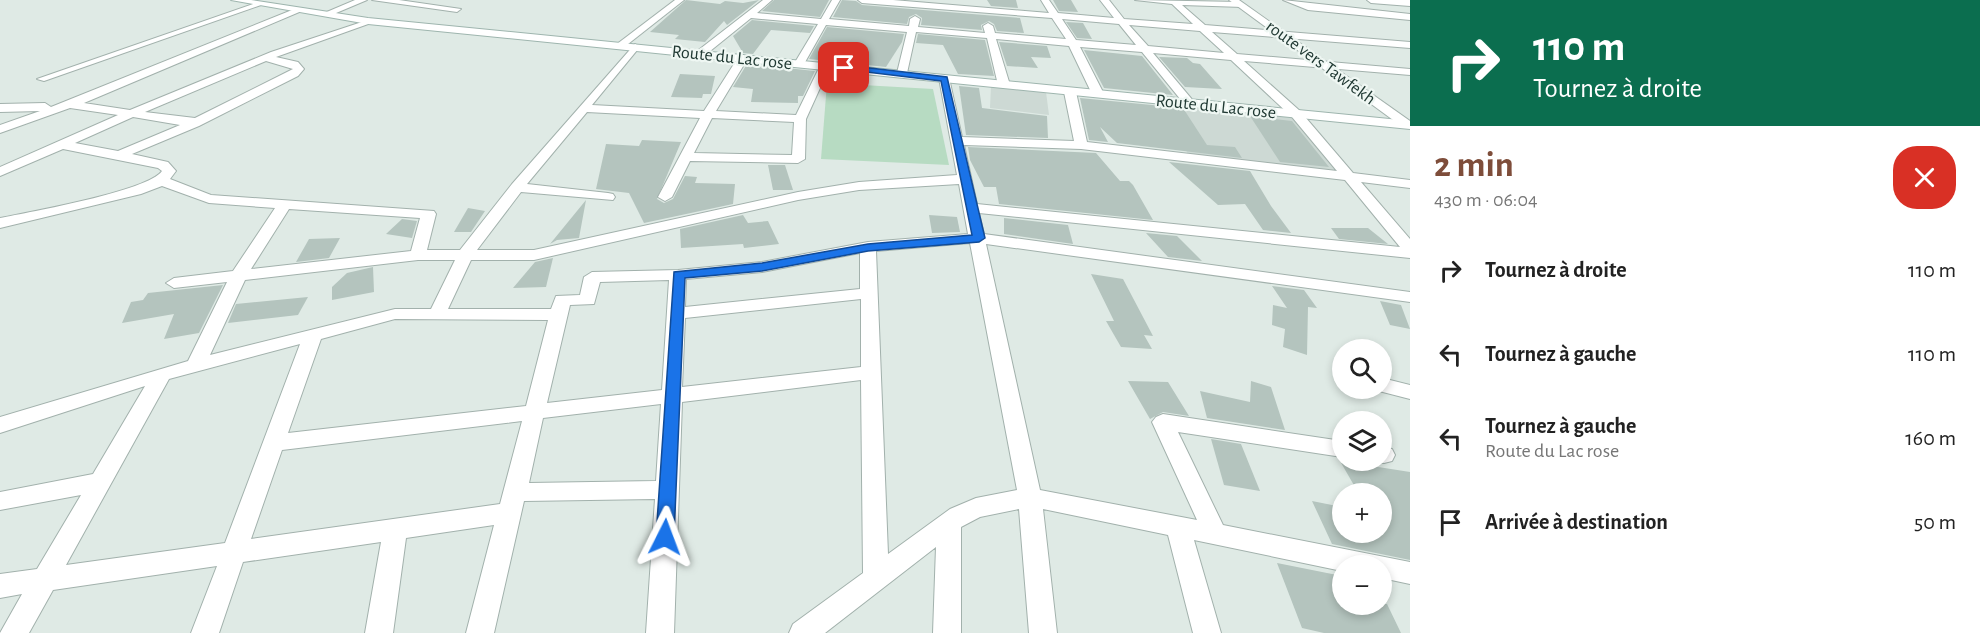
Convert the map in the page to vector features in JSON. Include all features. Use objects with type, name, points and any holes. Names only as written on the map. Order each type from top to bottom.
[{"type":"street","name":"Route du Lac rose","points":[[234,0],[368,21],[1409,125]]},
{"type":"street","points":[[326,14],[363,0]]},
{"type":"street","points":[[376,0],[457,9]]},
{"type":"street","points":[[620,46],[680,0]]},
{"type":"street","points":[[700,54],[768,0]]},
{"type":"street","points":[[799,63],[836,0]]},
{"type":"street","points":[[862,0],[983,5],[1056,16],[1409,46]]},
{"type":"street","points":[[1045,0],[1073,43],[1098,94]]},
{"type":"street","points":[[1104,0],[1189,103]]},
{"type":"street","points":[[1139,0],[1237,2]]},
{"type":"street","points":[[1287,0],[1308,7],[1410,17]]},
{"type":"street","points":[[1371,0],[1410,3]]},
{"type":"street","points":[[1174,1],[1296,114],[1410,251]]},
{"type":"street","name":"route vers Tawfekh","points":[[1237,2],[1409,125]]},
{"type":"street","points":[[902,73],[920,3]]},
{"type":"street","points":[[983,5],[1004,85]]},
{"type":"street","points":[[0,129],[300,10]]},
{"type":"street","points":[[1383,14],[1409,46]]},
{"type":"street","points":[[747,15],[1410,72]]},
{"type":"street","points":[[0,172],[266,58],[368,21]]},
{"type":"street","points":[[436,314],[465,255],[517,187],[635,47]]},
{"type":"street","points":[[119,155],[184,130],[294,74],[299,69],[294,64],[266,58]]},
{"type":"street","points":[[665,197],[708,114],[743,58]]},
{"type":"street","points":[[686,157],[798,159],[800,119],[825,66]]},
{"type":"street","points":[[944,78],[979,238],[1030,497],[1047,632]]},
{"type":"street","points":[[1071,92],[1081,145]]},
{"type":"street","points":[[0,108],[64,105],[197,122]]},
{"type":"street","points":[[583,108],[800,119]]},
{"type":"street","points":[[958,141],[1081,145],[1410,184]]},
{"type":"street","points":[[62,145],[163,165],[169,171],[162,182]]},
{"type":"street","points":[[174,283],[418,255],[534,255],[798,196],[859,186],[966,179]]},
{"type":"street","points":[[0,223],[125,194],[162,182],[209,199],[284,206],[429,214],[418,255]]},
{"type":"street","points":[[517,187],[608,197]]},
{"type":"street","points":[[196,365],[238,274],[265,229],[284,206]]},
{"type":"street","points":[[972,208],[1410,251]]},
{"type":"street","points":[[480,633],[562,300],[588,300],[592,277],[678,275],[762,267],[868,247],[979,238],[1410,297]]},
{"type":"street","points":[[868,247],[876,578]]},
{"type":"street","points":[[660,633],[678,275]]},
{"type":"street","points":[[676,313],[869,293]]},
{"type":"street","points":[[0,425],[162,374],[395,314],[558,315]]},
{"type":"street","points":[[205,633],[313,335]]},
{"type":"street","points":[[274,443],[871,372]]},
{"type":"street","points":[[14,633],[162,374]]},
{"type":"street","points":[[1392,388],[1410,392]]},
{"type":"street","points":[[1215,534],[1163,422],[1332,447]]},
{"type":"street","points":[[0,501],[100,482]]},
{"type":"street","points":[[0,586],[395,529],[512,502],[668,490]]},
{"type":"street","points":[[803,633],[949,524],[976,508],[1030,497],[1332,558]]},
{"type":"street","points":[[947,633],[949,524]]},
{"type":"street","points":[[1178,526],[1208,633]]},
{"type":"street","points":[[379,633],[395,529]]},
{"type":"street","points":[[1392,569],[1410,573]]},
{"type":"lane","points":[[41,79],[259,4]]},
{"type":"shaded area","points":[[991,86],[1046,92],[1049,115],[990,108]]},
{"type":"shaded area","points":[[1161,102],[1289,115],[1338,172],[1189,156]]},
{"type":"green space","points":[[827,83],[933,89],[949,165],[821,159]]},
{"type":"building","points":[[686,0],[720,4],[725,1],[743,3],[759,0],[727,25],[724,21],[705,42],[675,39],[679,35],[650,32]]},
{"type":"building","points":[[774,0],[829,0],[820,17],[762,11]]},
{"type":"building","points":[[842,0],[856,1],[862,5],[1020,18],[1024,33],[997,31],[994,24],[989,21],[981,25],[982,30],[921,25],[922,18],[916,14],[909,17],[907,24],[833,17]]},
{"type":"building","points":[[987,0],[1016,0],[1018,8],[991,6]]},
{"type":"building","points":[[1053,0],[1071,0],[1078,12],[1059,11]]},
{"type":"building","points":[[752,20],[814,26],[810,33],[771,30],[753,54],[743,53],[733,36]]},
{"type":"building","points":[[1066,22],[1083,23],[1092,39],[1077,38]]},
{"type":"building","points":[[827,27],[904,34],[902,42],[886,67],[809,59]]},
{"type":"building","points":[[918,34],[985,40],[994,76],[958,74],[943,45],[916,43]]},
{"type":"building","points":[[999,42],[1047,46],[1051,58],[1031,57],[1038,68],[1007,66]]},
{"type":"building","points":[[1084,50],[1142,56],[1173,95],[1104,88]]},
{"type":"building","points":[[1159,57],[1187,58],[1193,63],[1200,64],[1222,89],[1185,87]]},
{"type":"building","points":[[747,64],[815,71],[803,96],[798,96],[798,103],[751,102],[753,89],[733,87]]},
{"type":"building","points":[[680,74],[715,76],[711,94],[703,94],[702,98],[671,97]]},
{"type":"building","points":[[959,86],[979,88],[982,108],[1047,116],[1048,138],[966,135]]},
{"type":"building","points":[[1080,98],[1183,108],[1207,145],[1235,147],[1242,158],[1117,143],[1100,127],[1108,142],[1089,140]]},
{"type":"building","points":[[1250,116],[1292,121],[1329,167],[1280,162]]},
{"type":"building","points":[[642,140],[681,142],[657,199],[664,203],[673,199],[685,176],[697,177],[695,183],[735,184],[733,204],[644,223],[629,193],[596,189],[606,144],[639,146]]},
{"type":"building","points":[[968,147],[1096,153],[1120,181],[1129,181],[1133,185],[1153,220],[999,204],[996,187],[984,187],[970,160]]},
{"type":"building","points":[[1169,162],[1250,171],[1291,233],[1263,230],[1245,204],[1218,205]]},
{"type":"building","points":[[768,165],[785,165],[793,190],[773,190]]},
{"type":"building","points":[[586,200],[579,238],[557,240],[550,244]]},
{"type":"building","points":[[468,208],[485,211],[471,232],[454,232]]},
{"type":"building","points":[[743,215],[748,223],[768,221],[779,244],[744,248],[743,244],[681,248],[680,229]]},
{"type":"building","points":[[929,215],[957,217],[960,232],[932,233]]},
{"type":"building","points":[[1004,218],[1068,225],[1073,244],[1004,234]]},
{"type":"building","points":[[402,219],[417,221],[412,238],[386,234]]},
{"type":"building","points":[[1331,228],[1368,228],[1388,244],[1339,239]]},
{"type":"building","points":[[1146,233],[1177,236],[1202,261],[1168,257]]},
{"type":"building","points":[[340,238],[329,258],[296,262],[309,239]]},
{"type":"building","points":[[553,258],[546,287],[513,288],[535,262]]},
{"type":"building","points":[[373,267],[374,292],[332,300],[332,287],[347,273]]},
{"type":"building","points":[[1091,274],[1123,279],[1153,336],[1144,335],[1152,349],[1121,347],[1106,321],[1114,321]]},
{"type":"building","points":[[223,285],[199,333],[164,339],[174,314],[122,323],[131,302],[143,300],[148,293]]},
{"type":"building","points":[[1272,286],[1304,290],[1317,308],[1308,307],[1307,355],[1283,347],[1285,329],[1272,325],[1273,305],[1287,308]]},
{"type":"building","points":[[308,297],[298,315],[228,323],[236,304]]},
{"type":"building","points":[[1380,301],[1401,305],[1410,329],[1390,325]]},
{"type":"building","points":[[1128,381],[1168,382],[1189,416],[1163,412],[1150,419]]},
{"type":"building","points":[[1251,381],[1271,387],[1285,430],[1207,418],[1200,391],[1250,402]]},
{"type":"building","points":[[1211,439],[1241,444],[1260,491],[1224,485]]},
{"type":"building","points":[[1392,469],[1410,472],[1410,560],[1332,544],[1312,501],[1332,505],[1332,543],[1392,543],[1392,483],[1353,483],[1346,471],[1392,471]]},
{"type":"building","points":[[1277,563],[1332,574],[1332,615],[1392,614],[1401,633],[1324,633],[1302,628]]},
{"type":"route","points":[[665,537],[678,275],[762,267],[868,247],[979,238],[944,78],[844,68]]}]
